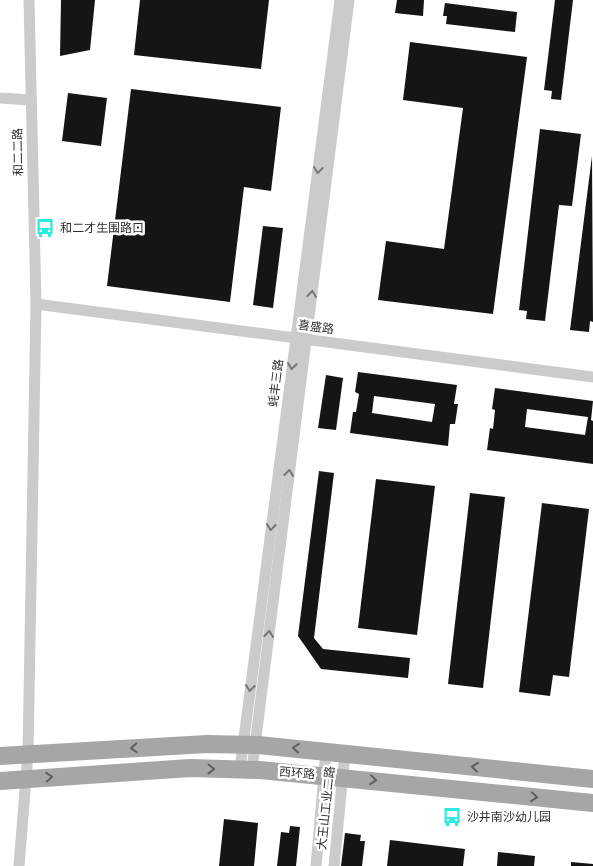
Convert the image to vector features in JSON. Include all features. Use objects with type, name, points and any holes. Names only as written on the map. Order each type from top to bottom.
[{"type":"main road","name":"西环路","points":[[0,756],[207,744],[249,745],[326,751],[593,779]]},
{"type":"main road","name":"西环路","points":[[0,781],[190,768],[246,769],[325,775],[593,803]]},
{"type":"street","name":"和二二路","points":[[19,866],[28,753],[36,304],[29,0]]},
{"type":"street","name":"蚝丰三路","points":[[246,769],[301,339],[340,0]]},
{"type":"street","name":"蚝丰三路","points":[[301,339],[349,0]]},
{"type":"street","points":[[0,98],[31,100]]},
{"type":"street","name":"喜盛路","points":[[36,304],[593,377]]},
{"type":"street","name":"大王山工业二路","points":[[316,866],[326,751]]},
{"type":"street","name":"大王山工业二路","points":[[334,866],[345,753]]},
{"type":"building","points":[[61,0],[95,0],[90,50],[60,56]]},
{"type":"building","points":[[140,0],[269,0],[261,69],[134,55]]},
{"type":"building","points":[[397,0],[424,0],[423,16],[395,13]]},
{"type":"building","points":[[555,0],[573,0],[561,100],[551,99],[552,91],[544,90]]},
{"type":"building","points":[[445,3],[517,12],[515,32],[446,24],[447,16],[443,16]]},
{"type":"building","points":[[410,42],[527,57],[493,314],[378,300],[386,241],[444,249],[463,108],[403,100]]},
{"type":"building","points":[[131,89],[281,107],[271,191],[244,187],[230,302],[107,286]]},
{"type":"building","points":[[68,93],[107,98],[101,146],[62,141]]},
{"type":"building","points":[[540,129],[581,134],[572,206],[559,205],[545,321],[526,319],[527,311],[519,310]]},
{"type":"building","points":[[592,156],[593,322],[590,321],[589,332],[570,330]]},
{"type":"building","points":[[263,226],[283,228],[273,308],[253,305]]},
{"type":"building","points":[[358,372],[457,385],[454,404],[458,404],[455,424],[450,424],[448,446],[350,433],[353,412],[356,412],[359,394],[355,392]],"holes":[[[374,396],[435,404],[432,422],[372,413]]]},
{"type":"building","points":[[326,375],[343,378],[336,430],[318,428]]},
{"type":"building","points":[[495,388],[593,401],[591,420],[593,421],[593,464],[487,450],[490,428],[493,429],[495,410],[492,409]],"holes":[[[527,409],[588,417],[585,435],[525,427]]]},
{"type":"building","points":[[319,471],[334,473],[314,638],[323,649],[410,658],[408,678],[321,669],[298,636]]},
{"type":"building","points":[[376,479],[435,486],[417,635],[358,628]]},
{"type":"building","points":[[470,493],[505,497],[483,688],[448,684]]},
{"type":"building","points":[[542,503],[589,509],[569,677],[553,675],[550,696],[519,692]]},
{"type":"building","points":[[224,819],[258,823],[254,866],[219,866]]},
{"type":"building","points":[[290,826],[300,827],[296,866],[277,866],[281,832],[289,833]]},
{"type":"building","points":[[345,833],[361,835],[360,841],[365,841],[362,866],[341,866]]},
{"type":"building","points":[[390,840],[465,849],[463,866],[387,866]]},
{"type":"building","points":[[498,852],[535,856],[534,866],[497,866]]},
{"type":"building","points":[[571,862],[593,864],[593,866],[571,866]]},
{"type":"place","name":"和二才生围路口","points":[[45,228]]},
{"type":"place","name":"沙井南沙幼儿园","points":[[452,817]]}]
